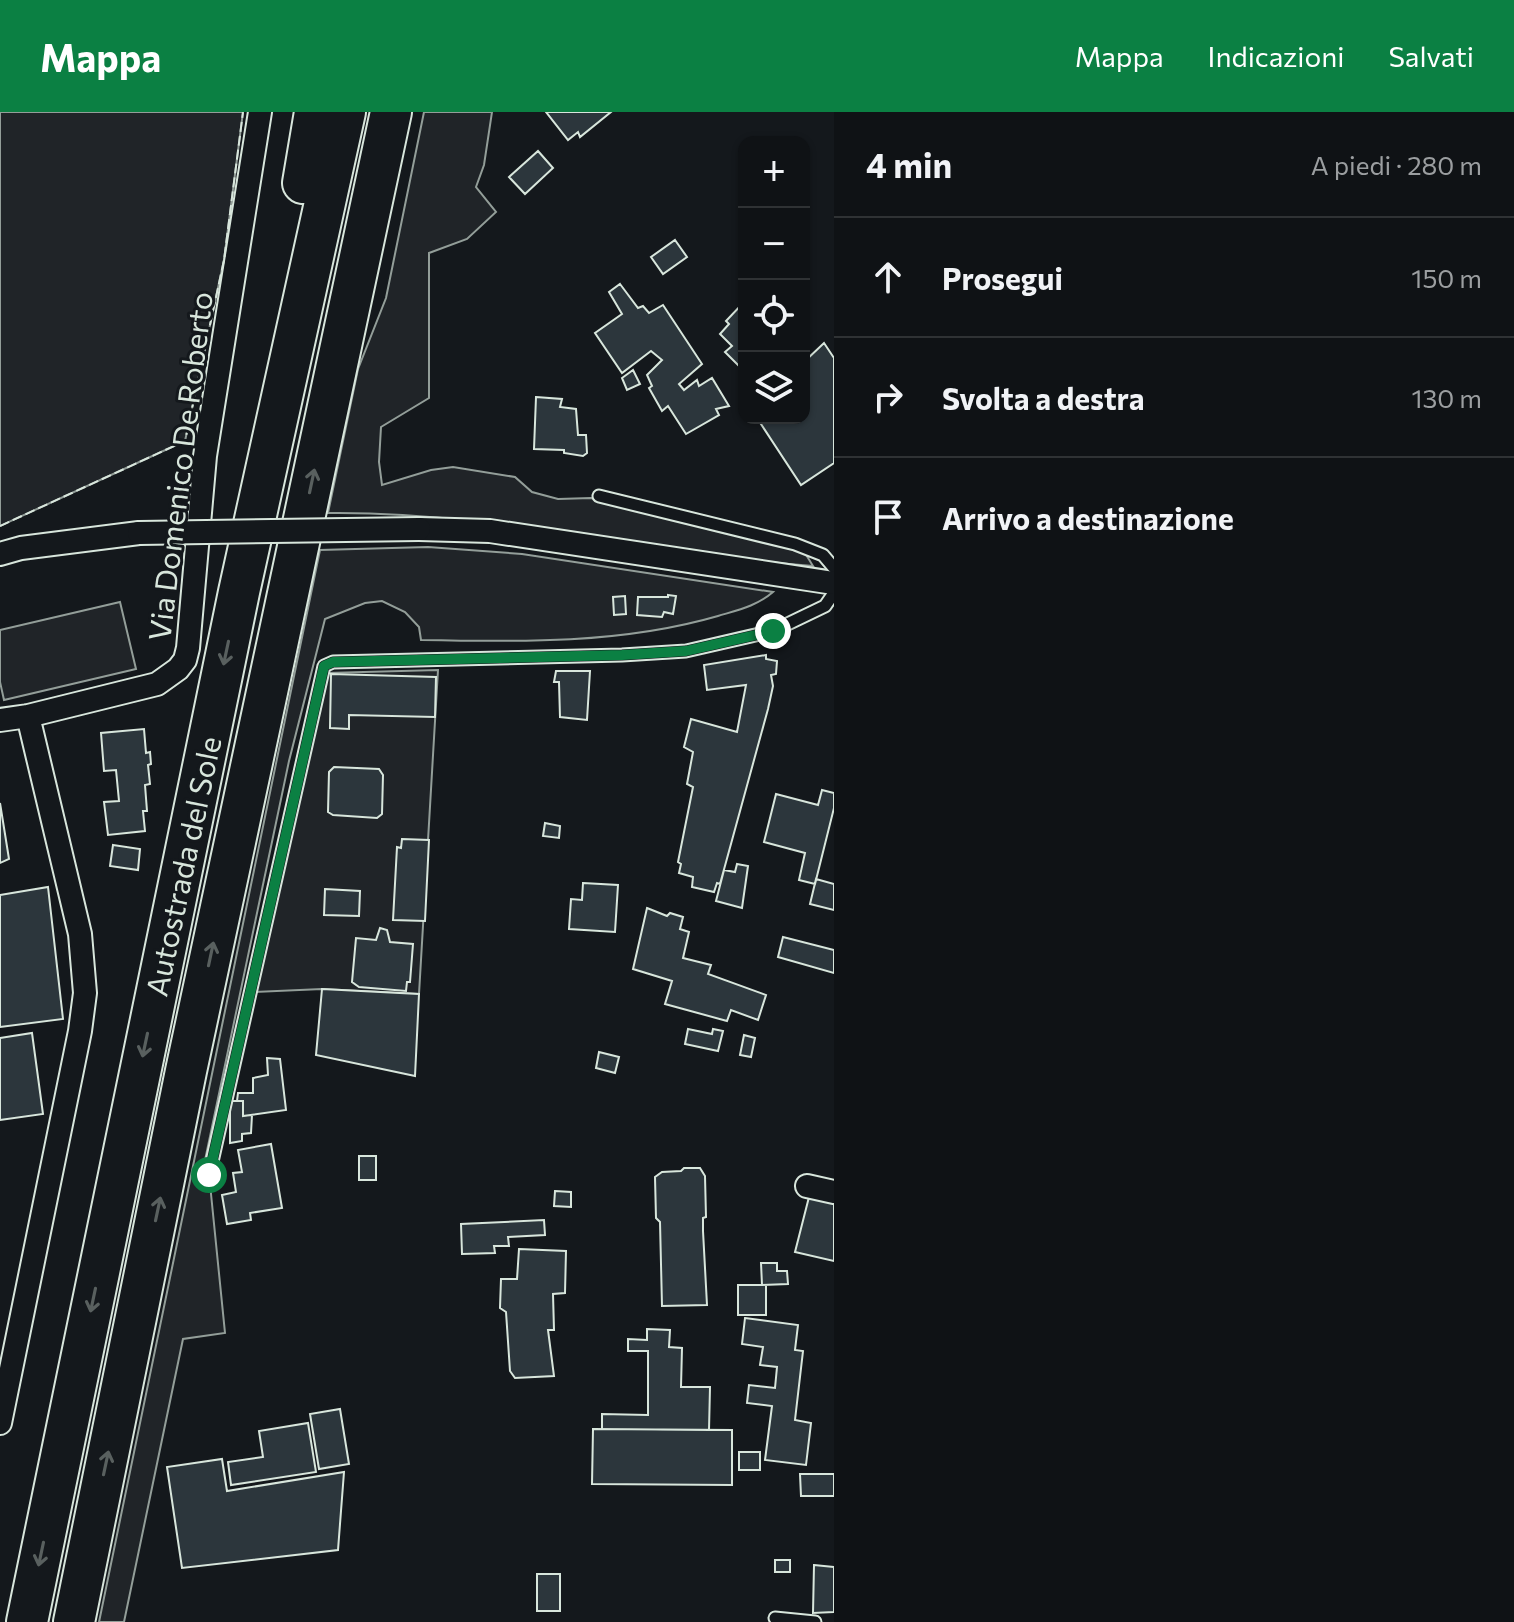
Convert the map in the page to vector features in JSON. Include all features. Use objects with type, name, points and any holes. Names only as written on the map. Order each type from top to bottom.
[{"type":"highway","points":[[239,592],[315,112]]},
{"type":"highway","name":"Autostrada del Sole","points":[[27,1622],[239,592],[345,112]]},
{"type":"highway","name":"Autostrada del Sole","points":[[74,1622],[183,1087],[393,112]]},
{"type":"street","name":"Via Domenico De Roberto","points":[[0,720],[157,684],[185,660],[205,456],[260,112]]},
{"type":"street","points":[[0,554],[21,548],[139,533],[419,529],[490,531],[834,583]]},
{"type":"street","points":[[0,1423],[85,993],[80,934],[28,716]]},
{"type":"street","points":[[807,1186],[834,1192]]},
{"type":"lane","points":[[599,496],[795,544],[823,555],[834,568]]},
{"type":"lane","points":[[209,1175],[324,666],[333,662],[686,651],[773,631],[825,606],[834,593]]},
{"type":"lane","points":[[775,1618],[815,1622]]},
{"type":"shaded area","points":[[0,112],[243,112],[224,260],[185,441],[0,526]]},
{"type":"shaded area","points":[[424,112],[492,112],[484,165],[476,187],[496,212],[467,239],[429,253],[429,398],[381,427],[379,462],[382,485],[431,470],[453,467],[515,477],[532,492],[558,499],[591,498],[797,548],[805,553],[813,566],[450,519],[328,513],[358,369],[386,298]]},
{"type":"shaded area","points":[[428,547],[522,554],[773,592],[747,607],[682,625],[571,639],[421,640],[419,627],[405,612],[382,601],[365,603],[325,619],[289,761],[200,1184],[210,1184],[225,1333],[183,1339],[124,1622],[99,1622],[320,550]]},
{"type":"shaded area","points":[[120,602],[136,669],[4,700],[0,682],[0,630]]},
{"type":"shaded area","points":[[438,670],[419,994],[322,989],[255,992],[327,673]]},
{"type":"building","points":[[546,112],[611,112],[580,137],[578,132],[568,140]]},
{"type":"building","points":[[538,151],[553,168],[525,194],[509,177]]},
{"type":"building","points":[[675,240],[687,257],[663,274],[651,257]]},
{"type":"building","points":[[620,284],[638,308],[643,306],[649,313],[663,305],[702,364],[679,384],[684,390],[697,380],[699,386],[712,378],[729,406],[716,409],[719,415],[686,434],[668,406],[662,411],[649,388],[652,386],[647,375],[662,360],[651,351],[622,373],[595,333],[622,314],[609,292]]},
{"type":"building","points":[[738,308],[738,365],[725,352],[732,346],[720,334],[729,324],[726,321]]},
{"type":"building","points":[[824,343],[834,358],[834,463],[801,485],[761,424],[810,424],[810,356]]},
{"type":"building","points":[[633,370],[640,384],[627,390],[622,378]]},
{"type":"building","points":[[536,397],[562,399],[560,407],[576,409],[578,435],[586,435],[587,453],[583,456],[564,453],[564,450],[534,449]]},
{"type":"building","points":[[625,596],[626,614],[614,615],[613,597]]},
{"type":"building","points":[[676,596],[673,614],[664,612],[662,617],[637,615],[638,597]]},
{"type":"building","points":[[766,655],[766,659],[777,661],[776,674],[771,675],[773,686],[768,709],[720,884],[717,883],[714,892],[692,887],[693,877],[679,873],[681,864],[678,862],[693,787],[687,784],[693,752],[684,747],[691,719],[737,732],[746,685],[707,690],[704,665]]},
{"type":"building","points":[[556,671],[590,671],[587,720],[560,717],[559,682],[554,682]]},
{"type":"building","points":[[331,674],[436,677],[435,717],[349,715],[349,729],[330,728]]},
{"type":"building","points":[[144,729],[146,753],[150,752],[151,764],[148,765],[150,784],[145,785],[145,831],[108,835],[104,802],[119,801],[116,770],[104,771],[101,733]]},
{"type":"building","points":[[334,767],[379,769],[383,775],[382,814],[377,818],[328,812],[329,772]]},
{"type":"building","points":[[822,790],[834,793],[834,808],[815,884],[799,880],[805,853],[764,842],[776,794],[818,805]]},
{"type":"building","points":[[0,803],[9,859],[0,863]]},
{"type":"building","points":[[545,823],[560,826],[559,838],[543,836]]},
{"type":"building","points":[[402,839],[429,840],[425,921],[393,920],[397,847],[401,848]]},
{"type":"building","points":[[113,845],[140,849],[138,870],[110,866]]},
{"type":"building","points":[[737,864],[748,866],[742,908],[716,901],[724,870],[735,872]]},
{"type":"building","points":[[816,879],[834,884],[834,910],[810,904]]},
{"type":"building","points":[[583,883],[618,885],[615,932],[569,929],[571,899],[582,900]]},
{"type":"building","points":[[48,887],[63,1019],[0,1027],[0,895]]},
{"type":"building","points":[[325,889],[360,891],[359,916],[324,915]]},
{"type":"building","points":[[647,908],[667,916],[670,913],[683,917],[680,929],[689,932],[683,958],[711,965],[708,974],[766,995],[758,1020],[731,1010],[727,1021],[665,1004],[672,981],[633,969]]},
{"type":"building","points":[[380,928],[387,930],[390,942],[413,944],[410,982],[407,982],[406,991],[359,987],[352,982],[356,938],[376,940]]},
{"type":"building","points":[[783,937],[834,950],[834,973],[778,957]]},
{"type":"building","points":[[322,989],[419,994],[415,1076],[316,1055]]},
{"type":"building","points":[[688,1029],[712,1034],[713,1029],[723,1031],[718,1051],[685,1044]]},
{"type":"building","points":[[32,1033],[43,1114],[0,1120],[0,1038]]},
{"type":"building","points":[[744,1035],[755,1038],[751,1057],[740,1055]]},
{"type":"building","points":[[599,1052],[619,1057],[615,1073],[596,1068]]},
{"type":"building","points":[[267,1058],[280,1059],[286,1110],[243,1116],[243,1101],[237,1101],[238,1093],[253,1093],[253,1078],[268,1075]]},
{"type":"building","points":[[230,1101],[243,1101],[243,1116],[252,1115],[251,1133],[242,1134],[242,1141],[230,1143]]},
{"type":"building","points":[[271,1144],[282,1208],[250,1213],[251,1220],[227,1224],[222,1195],[236,1192],[233,1173],[242,1172],[238,1150]]},
{"type":"building","points":[[359,1156],[376,1156],[376,1180],[359,1180]]},
{"type":"building","points":[[684,1168],[700,1168],[705,1176],[706,1217],[703,1218],[703,1231],[707,1305],[662,1306],[660,1222],[656,1218],[655,1177],[662,1172],[681,1171]]},
{"type":"building","points":[[555,1191],[571,1192],[571,1207],[554,1206]]},
{"type":"building","points":[[809,1197],[834,1203],[834,1261],[795,1252]]},
{"type":"building","points":[[544,1220],[545,1235],[508,1237],[509,1246],[494,1246],[495,1253],[462,1254],[461,1224]]},
{"type":"building","points":[[519,1249],[566,1251],[565,1293],[553,1294],[554,1330],[548,1330],[554,1376],[515,1378],[510,1371],[506,1312],[500,1308],[501,1279],[517,1279]]},
{"type":"building","points":[[761,1263],[777,1263],[777,1271],[787,1271],[788,1284],[762,1285]]},
{"type":"building","points":[[738,1285],[766,1285],[766,1315],[738,1315]]},
{"type":"building","points":[[745,1318],[798,1325],[795,1350],[803,1351],[795,1420],[811,1423],[806,1465],[765,1460],[772,1406],[747,1403],[749,1385],[775,1388],[777,1367],[760,1365],[763,1347],[742,1344]]},
{"type":"building","points":[[647,1329],[670,1330],[669,1347],[682,1348],[681,1387],[710,1387],[709,1430],[602,1429],[602,1414],[648,1415],[648,1351],[628,1351],[628,1339],[647,1340]]},
{"type":"building","points":[[340,1409],[349,1464],[319,1469],[310,1414]]},
{"type":"building","points":[[308,1423],[316,1472],[231,1485],[228,1462],[263,1457],[259,1431]]},
{"type":"building","points":[[593,1429],[732,1430],[732,1485],[592,1484]]},
{"type":"building","points":[[739,1452],[760,1452],[760,1470],[739,1470]]},
{"type":"building","points":[[222,1459],[227,1491],[344,1472],[338,1550],[182,1568],[167,1467]]},
{"type":"building","points":[[800,1474],[834,1474],[834,1496],[801,1496]]},
{"type":"building","points":[[775,1560],[790,1560],[790,1572],[775,1572]]},
{"type":"building","points":[[814,1565],[834,1567],[834,1612],[813,1613]]},
{"type":"building","points":[[537,1574],[560,1574],[560,1611],[537,1611]]},
{"type":"fence","points":[[0,526],[185,441],[224,260],[243,112]]},
{"type":"route","points":[[209,1175],[324,666],[333,662],[686,651],[773,631]]}]
